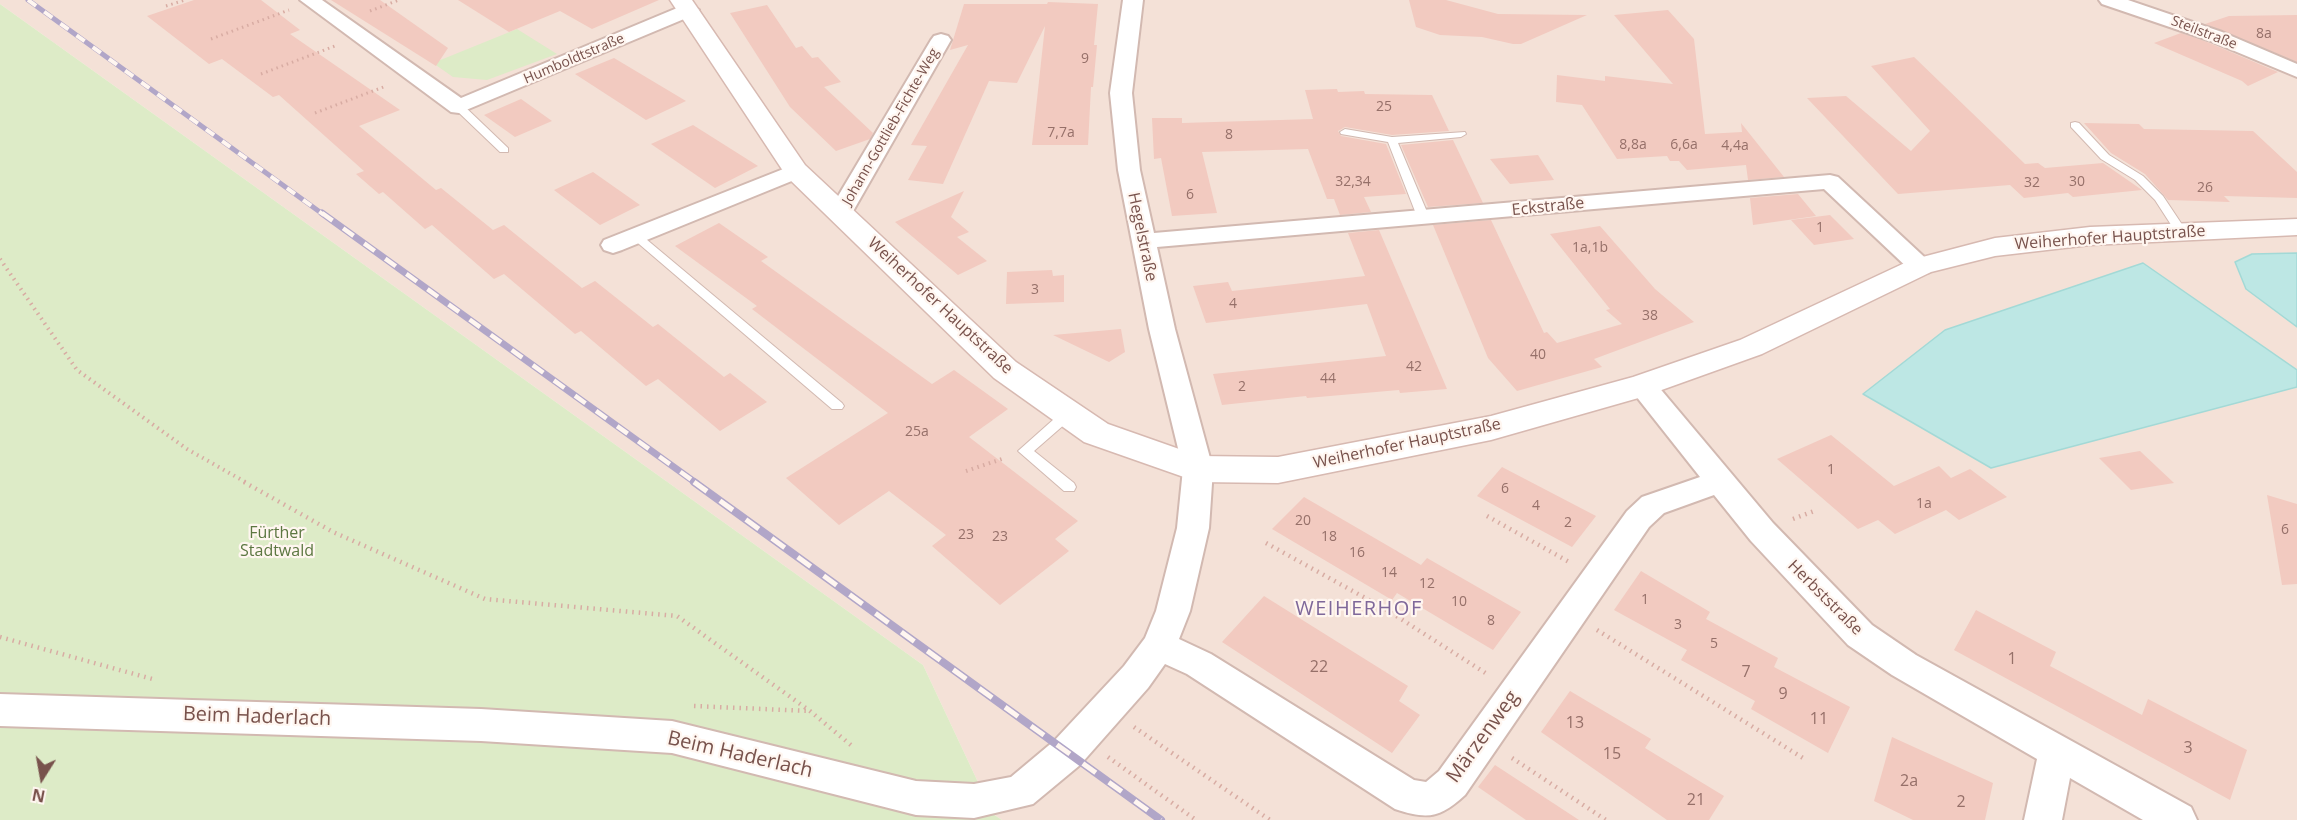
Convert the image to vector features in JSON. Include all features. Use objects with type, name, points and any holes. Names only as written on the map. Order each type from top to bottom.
[{"type":"street","name":"Hegelstraße","points":[[1133,0],[1121,93],[1129,170],[1162,329],[1198,469]]},
{"type":"street","name":"Steilstraße","points":[[2109,0],[2215,36],[2297,71]]},
{"type":"street","points":[[311,1],[459,107]]},
{"type":"street","name":"Humboldtstraße","points":[[459,107],[685,5]]},
{"type":"street","name":"Weiherhofer Hauptstraße","points":[[685,5],[796,171],[1005,370],[1096,433],[1198,469],[1278,470],[1368,454],[1491,428],[1642,386],[1750,347],[1921,266],[1995,247],[2090,236],[2297,227]]},
{"type":"street","name":"Johann-Gottlieb-Fichte-Weg","points":[[840,213],[941,40]]},
{"type":"street","points":[[613,245],[796,171]]},
{"type":"street","name":"Eckstraße","points":[[1143,241],[1424,219],[1671,193],[1830,182],[1921,266]]},
{"type":"street","name":"Herbststraße","points":[[1642,386],[1762,532],[1860,635],[1904,665],[2178,820]]},
{"type":"street","name":"Beim Haderlach","points":[[0,710],[481,725],[672,737],[916,798],[978,810],[1020,792],[1081,738],[1159,646],[1173,611],[1193,528],[1198,469]]},
{"type":"street","name":"Märzenweg","points":[[1159,646],[1199,664],[1408,797],[1433,800],[1452,783],[1638,519],[1653,505],[1721,481]]},
{"type":"street","points":[[2043,820],[2057,752]]},
{"type":"lane","points":[[459,107],[504,150]]},
{"type":"lane","points":[[2074,125],[2105,157],[2139,178],[2159,198],[2181,232]]},
{"type":"lane","points":[[1345,132],[1392,140],[1461,134]]},
{"type":"lane","points":[[1392,140],[1424,219]]},
{"type":"lane","points":[[636,236],[837,406]]},
{"type":"lane","points":[[1068,414],[1025,452],[1069,487]]},
{"type":"path","points":[[166,6],[185,0]]},
{"type":"path","points":[[211,39],[311,1]]},
{"type":"path","points":[[261,75],[361,36]]},
{"type":"path","points":[[315,113],[414,74]]},
{"type":"path","points":[[0,259],[76,370],[187,449],[333,532],[484,599],[677,616],[810,711],[854,747]]},
{"type":"path","points":[[966,471],[1025,452]]},
{"type":"path","points":[[1487,516],[1597,578]]},
{"type":"path","points":[[1266,543],[1387,610],[1516,693]]},
{"type":"path","points":[[1571,614],[1803,758]]},
{"type":"path","points":[[1108,708],[1270,820]]},
{"type":"path","points":[[1081,738],[1197,820]]},
{"type":"path","points":[[1483,740],[1606,820]]},
{"type":"shaded area","points":[[0,0],[2297,0],[2297,820],[1002,820],[993,814],[923,665],[0,4]]},
{"type":"green space","name":"Fürther Stadtwald","points":[[0,4],[923,665],[993,814],[1002,820],[0,820]]},
{"type":"green space","points":[[517,29],[557,54],[487,80],[453,77],[433,63]]},
{"type":"water","points":[[2297,253],[2297,327],[2246,289],[2235,262],[2252,254]]},
{"type":"water","points":[[2143,263],[2297,370],[2297,387],[1991,468],[1863,394],[1945,330]]},
{"type":"building","points":[[194,0],[261,0],[300,30],[290,34],[400,110],[359,126],[436,190],[441,188],[493,230],[504,225],[582,288],[595,281],[653,327],[658,324],[724,377],[730,373],[767,402],[720,431],[658,379],[646,386],[581,331],[575,334],[504,274],[494,279],[432,225],[425,229],[383,192],[379,194],[356,174],[364,171],[279,95],[273,97],[222,59],[209,64],[147,16]]},
{"type":"building","points":[[331,0],[380,0],[448,48],[436,66]]},
{"type":"building","points":[[458,0],[659,0],[592,29],[560,11],[509,32]]},
{"type":"building","points":[[1409,0],[1446,0],[1498,14],[1587,15],[1521,44],[1513,44],[1482,37],[1440,35],[1416,27]]},
{"type":"building","points":[[1048,2],[1098,4],[1094,45],[1097,45],[1093,87],[1091,87],[1088,145],[1032,145],[1045,26],[1017,83],[989,81],[943,184],[908,180],[927,146],[911,145],[968,45],[950,50],[964,4],[1047,4]]},
{"type":"building","points":[[767,5],[796,48],[802,46],[812,58],[818,57],[841,82],[824,87],[873,133],[870,139],[836,151],[790,107],[730,13]]},
{"type":"building","points":[[1668,10],[1694,39],[1705,134],[1742,132],[1741,123],[1784,177],[1748,180],[1746,165],[1687,170],[1679,161],[1670,161],[1667,156],[1617,159],[1582,105],[1556,102],[1557,75],[1605,81],[1605,76],[1673,84],[1614,15]]},
{"type":"building","points":[[2297,15],[2297,62],[2205,24],[2229,16]]},
{"type":"building","points":[[2181,33],[2278,72],[2248,86],[2242,81],[2154,43]]},
{"type":"building","points":[[1914,57],[2025,164],[2038,163],[2045,168],[2103,163],[2142,190],[2073,197],[2068,193],[2024,198],[2010,185],[1898,194],[1807,98],[1846,96],[1911,151],[1930,131],[1871,66]]},
{"type":"building","points":[[614,58],[686,101],[646,120],[575,74]]},
{"type":"building","points":[[1337,89],[1338,92],[1364,91],[1365,94],[1432,95],[1449,131],[1392,135],[1345,127],[1338,131],[1341,136],[1386,144],[1406,194],[1364,197],[1371,212],[1340,215],[1334,199],[1327,199],[1308,149],[1202,152],[1217,213],[1172,216],[1161,158],[1154,159],[1152,118],[1182,118],[1182,123],[1313,119],[1305,90]]},
{"type":"building","points":[[521,99],[552,121],[515,137],[484,115]]},
{"type":"building","points":[[2084,123],[2139,124],[2144,129],[2253,131],[2297,172],[2297,198],[2224,196],[2230,202],[2168,200],[2145,174],[2111,153]]},
{"type":"building","points":[[693,125],[758,166],[715,188],[651,144]]},
{"type":"building","points":[[1453,140],[1483,203],[1428,207],[1401,145]]},
{"type":"building","points":[[1538,155],[1554,180],[1510,184],[1490,159]]},
{"type":"building","points":[[593,172],[640,205],[600,225],[554,190]]},
{"type":"building","points":[[964,191],[951,217],[969,232],[957,237],[987,261],[958,275],[895,222]]},
{"type":"building","points":[[1798,194],[1816,216],[1753,225],[1750,198]]},
{"type":"building","points":[[1830,215],[1854,239],[1814,245],[1791,220]]},
{"type":"building","points":[[1491,220],[1544,333],[1547,332],[1557,343],[1622,324],[1606,310],[1610,309],[1550,234],[1600,226],[1655,289],[1694,322],[1594,359],[1602,367],[1517,391],[1488,358],[1433,225]]},
{"type":"building","points":[[719,223],[768,257],[761,261],[932,384],[954,370],[1008,409],[969,437],[1078,521],[1055,539],[1069,551],[1000,605],[932,546],[946,535],[889,491],[839,525],[786,478],[888,413],[752,309],[757,306],[675,246]]},
{"type":"building","points":[[1379,230],[1447,389],[1400,393],[1399,390],[1307,398],[1306,396],[1222,405],[1213,374],[1386,356],[1367,304],[1206,323],[1193,286],[1228,282],[1232,291],[1365,276],[1348,233]]},
{"type":"building","points":[[1052,270],[1053,276],[1064,275],[1064,302],[1006,304],[1007,272]]},
{"type":"building","points":[[1121,329],[1125,352],[1109,362],[1053,335]]},
{"type":"building","points":[[1831,435],[1894,486],[1939,466],[1951,478],[1970,469],[2007,497],[1959,520],[1946,510],[1895,534],[1878,520],[1858,529],[1777,459]]},
{"type":"building","points":[[2140,451],[2174,483],[2131,490],[2099,458]]},
{"type":"building","points":[[1502,467],[1596,516],[1572,547],[1477,496]]},
{"type":"building","points":[[2267,495],[2297,504],[2297,584],[2282,585]]},
{"type":"building","points":[[1304,497],[1421,565],[1427,558],[1521,612],[1493,650],[1397,593],[1392,600],[1272,529]]},
{"type":"building","points":[[1641,571],[1710,612],[1706,619],[1778,658],[1774,667],[1850,707],[1828,753],[1751,709],[1755,701],[1681,660],[1687,650],[1614,610]]},
{"type":"building","points":[[1264,596],[1408,686],[1399,701],[1420,715],[1392,753],[1222,642]]},
{"type":"building","points":[[1976,610],[2056,652],[2050,666],[2142,715],[2148,699],[2247,750],[2230,800],[1954,650]]},
{"type":"building","points":[[1570,691],[1651,739],[1645,748],[1724,796],[1709,820],[1667,820],[1541,732]]},
{"type":"building","points":[[1892,737],[1993,783],[1985,820],[1913,820],[1874,801]]},
{"type":"building","points":[[1495,765],[1579,820],[1526,820],[1478,787]]},
{"type":"railway","points":[[28,0],[324,215]]},
{"type":"railway","points":[[322,213],[696,483]]},
{"type":"railway","points":[[694,482],[1161,820]]},
{"type":"district","name":"WEIHERHOF","points":[[1359,609]]}]
